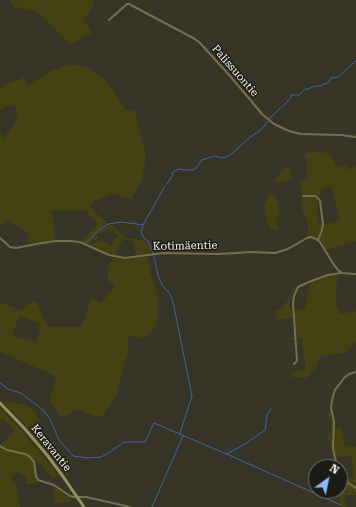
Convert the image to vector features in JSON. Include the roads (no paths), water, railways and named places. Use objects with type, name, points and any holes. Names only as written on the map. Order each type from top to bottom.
[{"type":"main road","name":"Keravantie","points":[[0,403],[25,429],[42,450],[62,475],[84,507]]},
{"type":"street","name":"Palissuontie","points":[[110,20],[127,4],[129,4],[195,39],[231,77],[262,114],[274,124],[289,131],[301,134],[356,137]]},
{"type":"street","points":[[303,196],[315,196],[320,201],[323,224],[318,240],[334,265],[342,273]]},
{"type":"street","name":"Kotimäentie","points":[[0,238],[10,247],[16,248],[55,242],[80,242],[109,256],[125,258],[163,253],[275,253],[288,250],[307,238],[311,237],[318,240]]},
{"type":"street","points":[[294,364],[297,361],[293,303],[298,287],[336,273],[356,274]]},
{"type":"street","points":[[335,459],[333,448],[334,422],[331,408],[332,400],[335,390],[344,378],[349,374],[356,372]]},
{"type":"street","points":[[0,446],[7,450],[29,456],[34,462],[38,480],[54,485],[70,496],[86,496],[130,507]]},
{"type":"waterway","points":[[269,119],[288,101],[291,95],[299,95],[305,89],[328,83],[331,78],[338,77],[356,61]]},
{"type":"waterway","points":[[167,184],[173,172],[179,169],[193,170],[202,160],[215,156],[221,158],[230,155],[249,138],[262,129],[268,121]]},
{"type":"waterway","points":[[153,253],[148,241],[141,233],[143,225],[165,186]]},
{"type":"waterway","points":[[86,243],[108,224],[122,222],[143,225]]},
{"type":"waterway","points":[[154,257],[162,285],[170,294],[173,302],[192,396],[180,433]]},
{"type":"waterway","points":[[0,383],[8,389],[21,393],[43,410],[50,419],[59,440],[73,456],[88,458],[101,457],[124,442],[145,442],[154,423],[341,505]]},
{"type":"waterway","points":[[227,454],[265,430],[267,415],[271,409]]},
{"type":"waterway","points":[[152,507],[183,436]]}]
